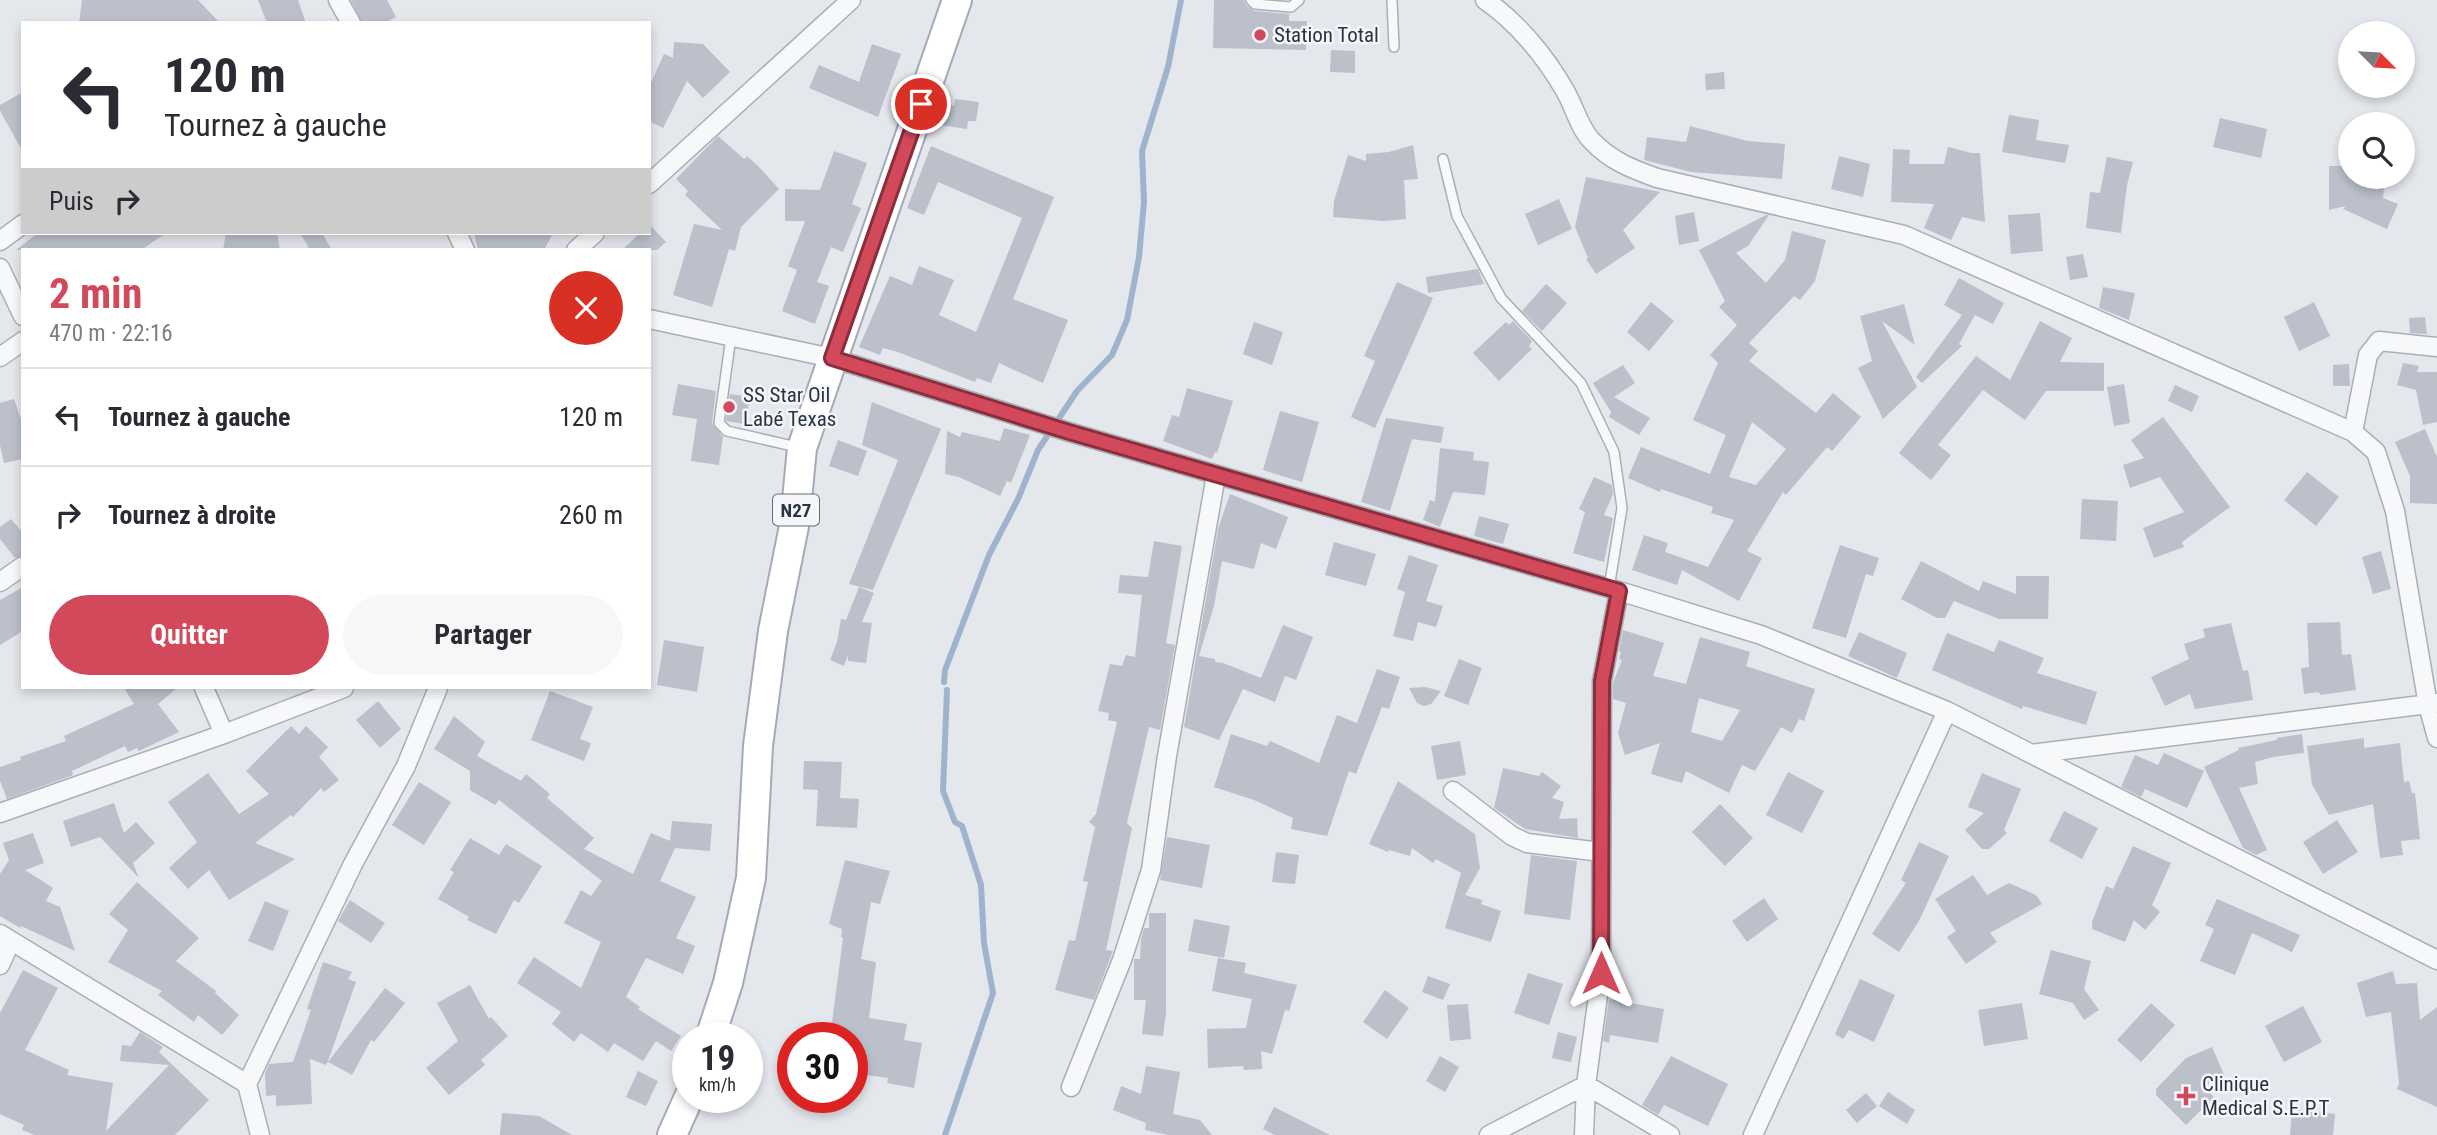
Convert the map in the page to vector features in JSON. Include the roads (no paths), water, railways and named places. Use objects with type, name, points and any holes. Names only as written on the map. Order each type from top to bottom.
[{"type":"main road","name":"N27","points":[[715,1022],[728,983],[751,878],[758,746],[773,631],[795,521],[802,448],[957,0]]},
{"type":"main road","points":[[672,1135],[682,1113]]},
{"type":"street","points":[[338,0],[350,21]]},
{"type":"street","points":[[651,182],[851,0]]},
{"type":"street","points":[[1485,0],[1501,10],[1539,53],[1564,88],[1590,140],[1618,164],[1657,178],[1904,236],[2353,432],[2376,452],[2395,511],[2433,704],[2437,738]]},
{"type":"street","points":[[0,241],[21,225]]},
{"type":"street","points":[[578,248],[593,235]]},
{"type":"street","points":[[0,268],[21,312]]},
{"type":"street","points":[[651,319],[832,358],[1041,424],[1761,635],[1947,711],[2437,960]]},
{"type":"street","points":[[2353,432],[2368,355],[2379,341],[2437,347]]},
{"type":"street","points":[[0,357],[21,342]]},
{"type":"street","points":[[1071,1087],[1122,960],[1151,870],[1167,756],[1216,475]]},
{"type":"street","points":[[0,582],[21,567]]},
{"type":"street","points":[[1584,1135],[1586,1085],[1601,973],[1602,681],[1614,590]]},
{"type":"street","points":[[204,689],[224,734]]},
{"type":"street","points":[[0,813],[224,734],[341,689]]},
{"type":"street","points":[[260,1135],[247,1084],[353,864],[406,766],[438,689]]},
{"type":"street","points":[[2031,754],[2433,704]]},
{"type":"street","points":[[1753,1135],[1947,711]]},
{"type":"street","points":[[1453,791],[1512,836],[1527,843],[1601,852]]},
{"type":"street","points":[[0,965],[6,938],[247,1084]]},
{"type":"street","points":[[1489,1135],[1586,1085]]},
{"type":"street","points":[[1586,1085],[1670,1135]]},
{"type":"lane","points":[[1251,0],[1255,4],[1292,6],[1299,0]]},
{"type":"lane","points":[[1392,0],[1394,47]]},
{"type":"lane","points":[[1443,159],[1457,216],[1501,298],[1581,383],[1614,452],[1622,508],[1614,590]]},
{"type":"lane","points":[[731,337],[719,423],[727,431],[802,448]]},
{"type":"waterway","points":[[944,682],[945,670],[989,555],[1018,499],[1038,450],[1077,391],[1112,355],[1127,320],[1139,257],[1144,202],[1142,151],[1168,67],[1181,0]]},
{"type":"waterway","points":[[945,1135],[993,993],[984,943],[981,885],[962,826],[955,822],[943,791],[947,690]]},
{"type":"place","name":"Station Total","points":[[1260,35]]},
{"type":"place","name":"SS Star Oil Labé Texas","points":[[729,407]]},
{"type":"place","name":"Clinique Medical S.E.P.T","points":[[2186,1096]]}]
